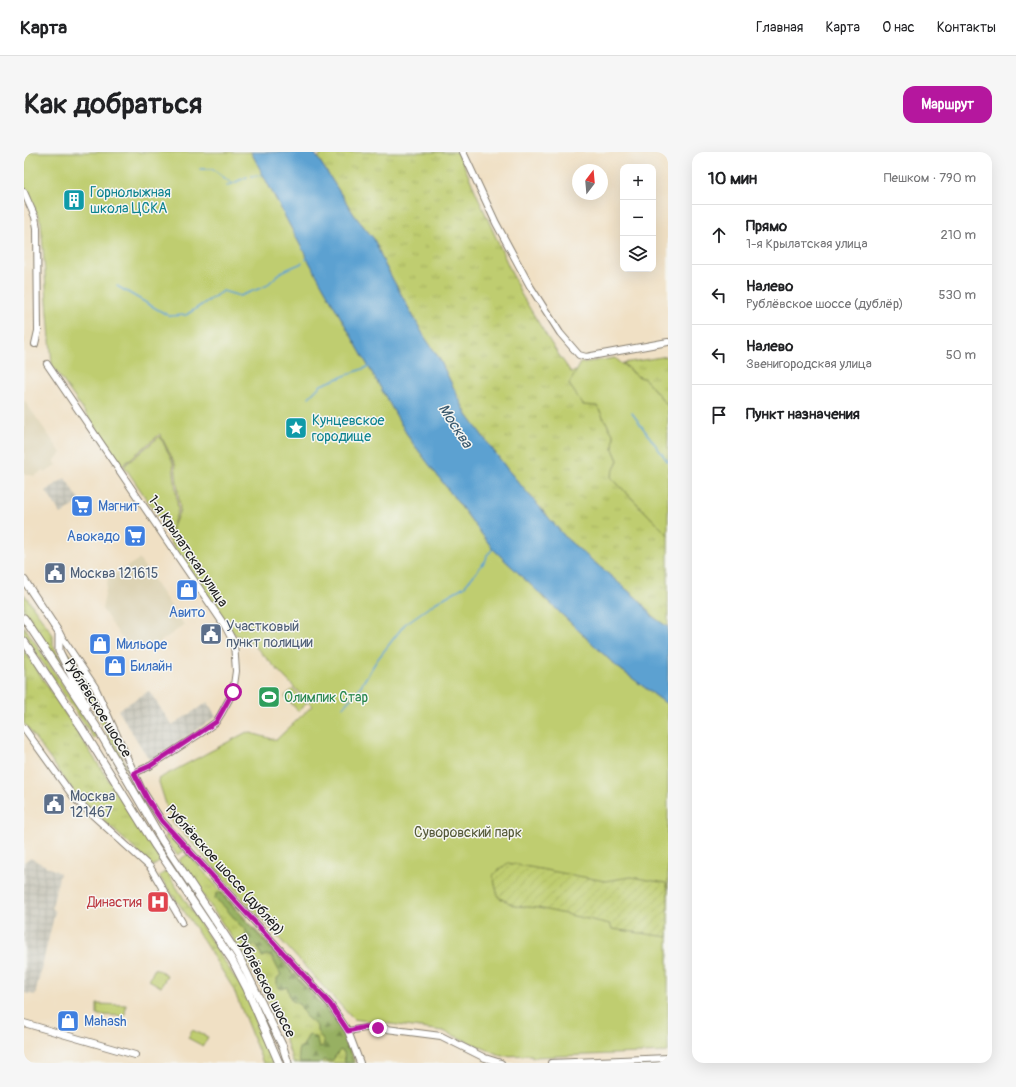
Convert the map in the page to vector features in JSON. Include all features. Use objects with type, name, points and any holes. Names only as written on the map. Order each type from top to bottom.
[{"type":"main road","name":"Рублёвское шоссе (дублёр)","points":[[24,580],[59,633]]},
{"type":"main road","name":"Рублёвское шоссе","points":[[24,618],[96,726],[162,840],[238,955],[283,1047],[288,1063]]},
{"type":"main road","points":[[59,633],[59,651],[96,726]]},
{"type":"main road","name":"Рублёвское шоссе","points":[[24,641],[82,728],[154,844],[232,960],[247,989],[279,1063]]},
{"type":"street","points":[[463,152],[496,223],[530,286],[560,333],[579,355],[586,357],[668,342]]},
{"type":"street","points":[[24,192],[35,217],[37,228],[38,331],[35,344]]},
{"type":"street","name":"1-я Крылатская улица","points":[[47,364],[225,626],[234,643],[236,671],[233,692],[216,722],[150,766],[134,773]]},
{"type":"street","name":"Рублёвское шоссе (дублёр)","points":[[59,633],[99,694],[134,773],[148,800],[162,821],[330,1004],[348,1031],[360,1063]]},
{"type":"street","points":[[24,728],[75,799],[150,867],[182,922]]},
{"type":"street","points":[[24,1023],[135,1055]]},
{"type":"street","points":[[348,1031],[371,1027],[441,1036],[485,1058],[502,1063]]},
{"type":"street","points":[[551,1063],[668,1058]]},
{"type":"shaded area","points":[[24,400],[61,453],[54,461],[57,465],[45,473],[43,470],[35,476],[24,474]]},
{"type":"shaded area","points":[[65,478],[80,501],[61,514],[46,491]]},
{"type":"shaded area","points":[[139,559],[184,625],[153,647],[127,646],[102,609],[108,579]]},
{"type":"shaded area","points":[[149,691],[172,725],[208,702],[216,717],[150,761],[118,710]]},
{"type":"shaded area","points":[[30,858],[60,873],[52,907],[55,912],[35,995],[24,993],[24,862]]},
{"type":"green space","name":"Суворовский парк","points":[[24,152],[251,152],[307,258],[409,438],[493,549],[616,666],[668,705],[668,1052],[532,1057],[532,1055],[502,1056],[443,1031],[353,1019],[171,820],[158,779],[247,732],[276,740],[312,706],[251,642],[234,634],[168,539],[180,510],[175,464],[160,434],[122,466],[52,365],[41,222],[24,186]]},
{"type":"green space","points":[[323,152],[458,152],[521,294],[554,348],[571,372],[577,371],[569,384],[597,406],[614,436],[613,449],[618,460],[611,477],[668,535],[668,627],[653,617],[639,600],[567,539],[508,470],[467,415],[439,358],[424,336],[385,265],[374,239],[355,216],[318,158]]},
{"type":"green space","points":[[668,356],[668,406],[645,379],[637,376],[623,363]]},
{"type":"green space","points":[[615,358],[637,376],[645,379],[668,406],[668,535],[611,477],[618,460],[613,449],[614,436],[597,406],[583,405],[569,384],[581,363]]},
{"type":"green space","points":[[160,436],[173,463],[178,510],[170,533],[124,466]]},
{"type":"green space","points":[[24,594],[53,635],[53,645],[74,685],[24,611]]},
{"type":"green space","points":[[24,626],[97,737],[94,739],[24,635]]},
{"type":"green space","points":[[60,646],[63,646],[75,663],[95,697],[136,788]]},
{"type":"green space","points":[[24,650],[161,861],[153,866],[77,796],[24,723]]},
{"type":"green space","points":[[293,689],[307,703],[298,711],[285,696]]},
{"type":"green space","points":[[166,835],[168,835],[184,851],[177,855],[165,838]]},
{"type":"green space","points":[[188,854],[345,1030],[355,1063],[293,1063],[284,1035],[259,983],[244,957],[179,860]]},
{"type":"green space","points":[[508,863],[605,881],[631,877],[666,883],[668,890],[668,937],[612,929],[610,924],[538,908],[515,906],[498,897],[493,875]]},
{"type":"green space","points":[[166,871],[243,990],[274,1063],[263,1063],[233,988],[188,917],[159,876]]},
{"type":"green space","points":[[220,892],[343,1030],[353,1063],[345,1063],[344,1052],[340,1050],[332,1061],[323,1060],[320,1063],[300,1063],[298,1052],[299,1048],[303,1046],[309,1034],[316,1038],[319,1047],[323,1046],[324,1042],[317,1031],[317,1026],[306,1017],[300,1005],[291,1000],[287,987],[282,989],[277,987],[277,978],[281,975],[272,957],[266,955],[262,957],[258,947],[255,944],[249,950],[244,943],[243,938],[246,935],[246,930],[220,902],[215,899],[216,894]]},
{"type":"green space","points":[[155,968],[167,975],[161,987],[149,980]]},
{"type":"green space","points":[[97,1004],[126,1005],[125,1016],[97,1015]]},
{"type":"green space","points":[[192,1030],[208,1037],[203,1046],[188,1038]]},
{"type":"water","name":"Москва","points":[[251,152],[314,152],[355,216],[374,239],[385,265],[424,336],[439,358],[467,415],[508,470],[567,539],[639,600],[653,617],[668,627],[668,705],[616,666],[493,549],[409,438],[307,258]]},
{"type":"waterway","points":[[200,169],[213,169],[231,183]]},
{"type":"waterway","points":[[252,176],[257,176]]},
{"type":"waterway","points":[[227,186],[247,177]]},
{"type":"waterway","points":[[117,286],[169,316],[186,315],[223,291],[240,296],[266,286],[281,272],[302,263]]},
{"type":"waterway","points":[[309,397],[321,385],[370,366]]},
{"type":"waterway","points":[[632,413],[668,462]]},
{"type":"waterway","points":[[343,707],[357,692],[377,660],[405,624],[435,603],[465,586],[493,549]]},
{"type":"place","name":"Горнолыжная школа ЦСКА","points":[[74,200]]},
{"type":"place","name":"Кунцевское городище","points":[[296,428]]},
{"type":"place","name":"Магнит","points":[[82,506]]},
{"type":"place","name":"Авокадо","points":[[135,536]]},
{"type":"place","name":"Москва 121615","points":[[55,573]]},
{"type":"place","name":"Авито","points":[[187,590]]},
{"type":"place","name":"Участковый пункт полиции","points":[[211,634]]},
{"type":"place","name":"Мильоре","points":[[100,644]]},
{"type":"place","name":"Билайн","points":[[115,666]]},
{"type":"place","name":"Олимпик Стар","points":[[269,697]]},
{"type":"place","name":"Москва 121467","points":[[54,804]]},
{"type":"place","name":"Династия","points":[[158,902]]},
{"type":"place","name":"Mahash","points":[[68,1021]]},
{"type":"route","points":[[233,692],[216,722],[150,766],[134,773],[141,788],[162,821],[330,1004],[348,1031],[365,1027],[378,1028]]}]
